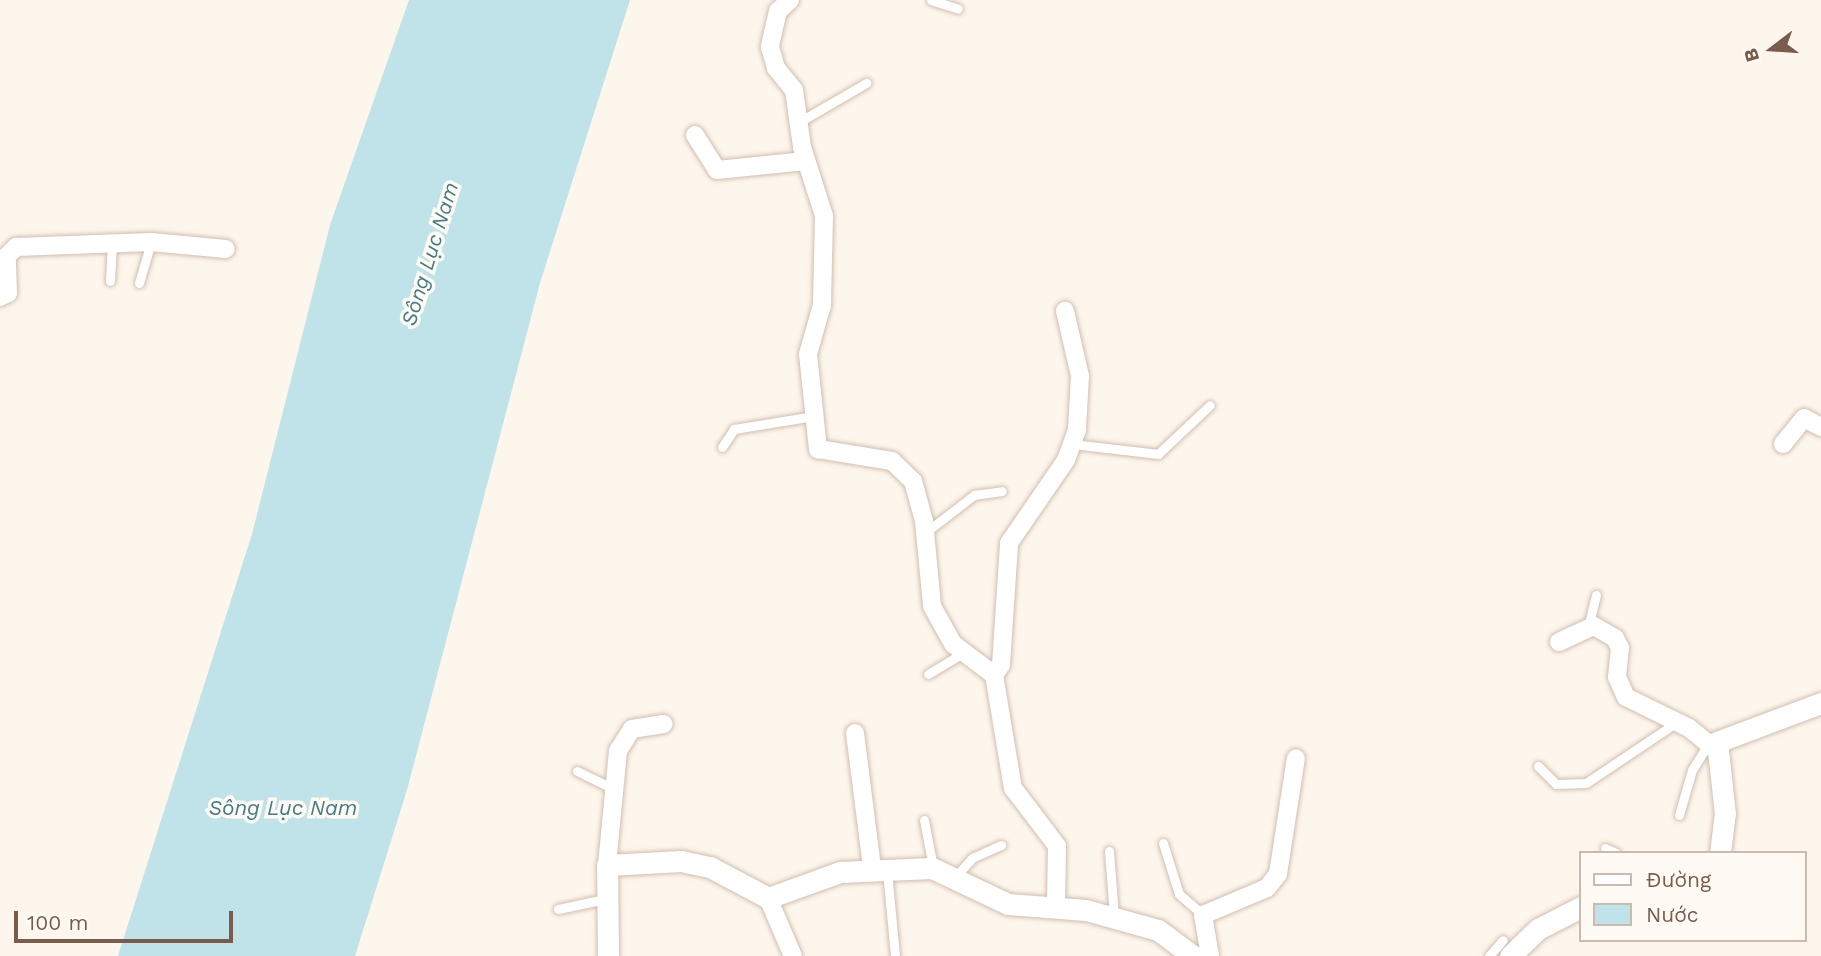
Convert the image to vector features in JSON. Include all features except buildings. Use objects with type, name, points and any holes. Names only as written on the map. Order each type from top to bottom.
[{"type":"street","points":[[790,0],[778,11],[770,47],[776,68],[794,90],[806,161],[824,216],[822,305],[808,354],[814,416],[821,452],[904,467],[920,498],[932,606],[962,653],[994,675]]},
{"type":"street","points":[[695,135],[718,170],[806,161]]},
{"type":"street","points":[[0,298],[8,293],[9,250],[151,242],[226,249]]},
{"type":"street","points":[[1055,906],[1057,846],[1013,788],[994,675],[1001,665],[1009,543],[1071,444],[1080,376],[1065,311]]},
{"type":"street","points":[[1783,444],[1804,418],[1821,427]]},
{"type":"street","points":[[1559,642],[1588,627],[1619,642],[1617,677],[1626,697],[1677,722],[1712,747],[1725,814],[1720,851]]},
{"type":"street","points":[[1712,747],[1724,735],[1821,703]]},
{"type":"street","points":[[608,956],[605,899],[612,788],[626,734],[664,724]]},
{"type":"street","points":[[855,733],[880,867]]},
{"type":"street","points":[[1210,956],[1203,915],[1273,882],[1296,758]]},
{"type":"street","points":[[607,865],[681,861],[710,867],[768,898],[793,956]]},
{"type":"street","points":[[768,898],[880,867],[932,868],[1008,904],[1055,906],[1114,916],[1158,930],[1193,956]]},
{"type":"street","points":[[1506,948],[1580,908]]},
{"type":"lane","points":[[931,0],[958,9]]},
{"type":"lane","points":[[799,122],[866,83]]},
{"type":"lane","points":[[139,283],[151,242]]},
{"type":"lane","points":[[110,281],[112,244]]},
{"type":"lane","points":[[1071,444],[1158,454],[1210,405]]},
{"type":"lane","points":[[722,447],[734,429],[814,416]]},
{"type":"lane","points":[[925,533],[974,495],[1002,491]]},
{"type":"lane","points":[[1588,627],[1596,595]]},
{"type":"lane","points":[[928,674],[962,653]]},
{"type":"lane","points":[[1538,766],[1556,784],[1586,783],[1677,722]]},
{"type":"lane","points":[[1679,815],[1692,770],[1712,747]]},
{"type":"lane","points":[[577,771],[612,788]]},
{"type":"lane","points":[[924,820],[932,868]]},
{"type":"lane","points":[[1163,843],[1179,894],[1203,915]]},
{"type":"lane","points":[[955,877],[972,858],[1001,845]]},
{"type":"lane","points":[[1605,848],[1612,851]]},
{"type":"lane","points":[[1109,851],[1114,916]]},
{"type":"lane","points":[[880,867],[895,956]]},
{"type":"lane","points":[[558,909],[605,899]]},
{"type":"lane","points":[[1489,956],[1506,948]]},
{"type":"water","name":"Sông Lục Nam","points":[[409,0],[630,0],[540,283],[407,790],[355,956],[118,956],[252,534],[330,225]]}]
